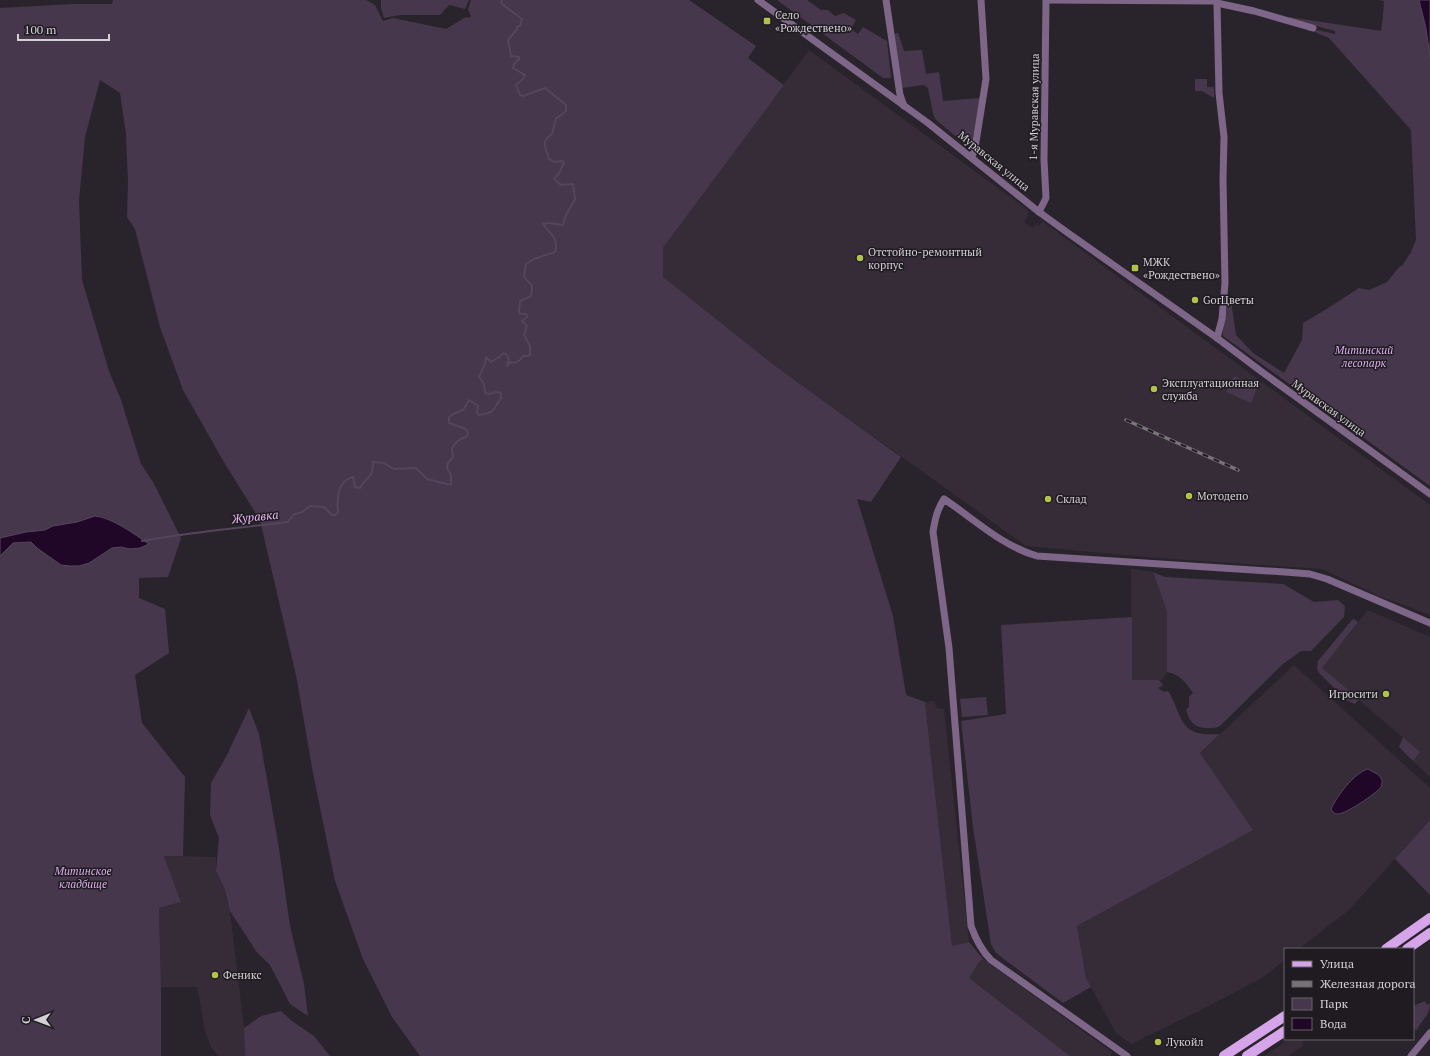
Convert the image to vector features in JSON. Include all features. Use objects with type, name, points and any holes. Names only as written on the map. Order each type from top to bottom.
[{"type":"main road","points":[[1387,948],[1430,918]]},
{"type":"main road","points":[[1408,948],[1430,933]]},
{"type":"main road","points":[[1224,1056],[1284,1017]]},
{"type":"main road","points":[[1247,1056],[1284,1032]]},
{"type":"street","name":"Муравская улица","points":[[758,0],[972,157],[1039,212],[1217,338],[1430,494]]},
{"type":"street","points":[[886,0],[901,101],[904,106]]},
{"type":"street","points":[[972,157],[975,148],[986,79],[980,0]]},
{"type":"street","name":"1-я Муравская улица","points":[[1039,212],[1046,198],[1044,160],[1046,0],[1216,1],[1312,28]]},
{"type":"street","points":[[1216,1],[1219,93],[1224,137],[1223,179],[1226,282],[1222,319],[1217,338]]},
{"type":"street","points":[[1127,1056],[991,960],[981,949],[975,939],[971,926],[949,648],[933,532],[934,519],[944,499],[1004,541],[1022,552],[1037,556],[1310,574],[1327,579],[1430,624]]},
{"type":"street","points":[[1411,1056],[1430,1033]]},
{"type":"shaded area","points":[[809,50],[1028,210],[1028,216],[1024,222],[1028,225],[1033,228],[1036,224],[1039,226],[1042,221],[1430,505],[1430,615],[1379,596],[1322,569],[1159,558],[1026,546],[774,365],[663,278],[663,248]]},
{"type":"shaded area","points":[[1131,569],[1153,572],[1167,612],[1167,672],[1162,680],[1132,680]]},
{"type":"shaded area","points":[[1368,610],[1430,637],[1430,777],[1413,761],[1420,752],[1321,668]]},
{"type":"shaded area","points":[[1294,665],[1430,788],[1430,820],[1350,909],[1300,948],[1284,948],[1284,961],[1262,978],[1131,1044],[1116,1033],[1086,978],[1077,926],[1252,830],[1200,753]]},
{"type":"shaded area","points":[[935,701],[936,708],[944,709],[969,942],[952,946],[925,702]]},
{"type":"shaded area","points":[[164,856],[216,857],[216,871],[225,890],[230,911],[244,1028],[245,1056],[218,1056],[211,1047],[205,1032],[196,987],[161,987],[159,908],[181,902]]},
{"type":"shaded area","points":[[983,959],[1112,1052],[1110,1056],[1070,1056],[968,978],[979,962]]},
{"type":"shaded area","points":[[1288,1040],[1302,1040],[1303,1046],[1288,1056],[1264,1056]]},
{"type":"green space","name":"Митинское кладбище","points":[[113,0],[366,0],[375,5],[383,21],[393,18],[446,29],[464,18],[471,17],[468,9],[471,0],[689,0],[756,46],[748,58],[784,85],[663,248],[663,277],[774,365],[901,457],[871,502],[857,499],[893,616],[906,695],[925,702],[952,946],[969,942],[983,959],[979,962],[969,978],[1070,1056],[420,1056],[392,1017],[363,959],[335,881],[313,773],[296,675],[260,520],[225,464],[183,390],[160,327],[135,229],[127,217],[128,182],[126,134],[120,93],[100,80],[85,137],[79,200],[82,280],[109,371],[121,400],[141,464],[153,482],[181,538],[168,577],[139,578],[139,598],[165,609],[169,653],[135,675],[142,723],[185,777],[183,856],[164,856],[181,902],[159,908],[161,1056],[0,1056],[0,556],[13,543],[31,542],[61,565],[89,563],[112,548],[121,547],[130,549],[138,537],[104,517],[95,516],[78,522],[53,526],[45,530],[26,532],[0,538],[0,8],[73,4],[112,4]]},
{"type":"green space","points":[[381,0],[469,0],[465,9],[449,5],[440,15],[400,15],[384,18],[381,8]]},
{"type":"green space","points":[[777,0],[807,0],[821,10],[828,10],[835,16],[844,13],[856,20],[851,29],[858,34],[863,27],[887,41],[891,78],[883,78]]},
{"type":"green space","name":"Митинский лесопарк","points":[[1379,0],[1419,0],[1426,28],[1430,57],[1430,486],[1223,336],[1228,301],[1231,301],[1236,335],[1253,353],[1284,373],[1302,340],[1303,323],[1359,288],[1369,290],[1387,282],[1400,266],[1402,266],[1411,252],[1416,240],[1411,130],[1329,38],[1312,31],[1308,31],[1308,28],[1335,34],[1335,31],[1290,19],[1289,17],[1381,31],[1384,1]]},
{"type":"green space","points":[[898,33],[904,51],[922,50],[926,74],[939,72],[943,101],[980,98],[971,149],[935,119],[928,88],[924,85],[902,88],[894,34]]},
{"type":"green space","points":[[1195,79],[1207,79],[1207,87],[1214,87],[1214,98],[1202,91],[1195,91]]},
{"type":"green space","points":[[1234,376],[1258,386],[1251,403],[1226,392]]},
{"type":"green space","points":[[1153,572],[1165,577],[1283,584],[1314,602],[1338,600],[1345,606],[1344,617],[1311,651],[1301,651],[1283,664],[1220,726],[1216,728],[1203,728],[1193,724],[1186,710],[1189,707],[1189,697],[1193,693],[1185,682],[1179,677],[1167,672],[1167,612]]},
{"type":"green space","points":[[1132,617],[1132,680],[1159,680],[1163,685],[1158,688],[1164,692],[1168,691],[1183,722],[1187,727],[1200,734],[1220,734],[1200,753],[1253,830],[1077,926],[1086,978],[1091,987],[1063,1003],[996,953],[991,944],[973,827],[961,721],[1006,714],[1001,625]]},
{"type":"green space","points":[[1354,619],[1358,622],[1322,668],[1359,699],[1355,704],[1348,701],[1319,673],[1317,669],[1318,661]]},
{"type":"green space","points":[[986,697],[988,715],[962,717],[960,699]]},
{"type":"green space","points":[[249,708],[259,734],[278,842],[290,926],[304,984],[308,1016],[290,1004],[270,965],[256,951],[230,911],[225,890],[216,871],[219,838],[210,815],[211,783],[227,755]]},
{"type":"green space","points":[[1403,737],[1420,752],[1413,761],[1399,747]]},
{"type":"green space","points":[[1430,820],[1430,895],[1395,859]]},
{"type":"green space","points":[[1425,1001],[1427,1005],[1430,1003],[1429,1011],[1417,1030],[1415,1030],[1414,1027],[1414,1006]]},
{"type":"green space","points":[[281,1011],[292,1021],[314,1036],[330,1056],[245,1056],[244,1028],[261,1016]]},
{"type":"water","points":[[1419,0],[1430,0],[1430,57],[1426,28]]},
{"type":"water","points":[[95,516],[102,517],[116,523],[149,544],[140,548],[112,548],[89,563],[79,566],[61,565],[31,542],[13,543],[0,556],[0,538],[26,532],[45,530],[53,526],[77,522]]},
{"type":"water","points":[[1368,769],[1379,775],[1382,780],[1381,787],[1368,798],[1348,811],[1338,814],[1334,813],[1331,809],[1337,798],[1357,775]]},
{"type":"waterway","name":"Журавка","points":[[142,541],[288,522],[293,515],[302,512],[310,506],[324,507],[332,515],[335,515],[338,512],[338,495],[342,484],[346,480],[353,477],[355,487],[360,488],[371,475],[373,462],[384,463],[394,469],[416,468],[427,479],[451,485],[451,475],[447,468],[448,463],[453,457],[452,450],[454,445],[468,434],[466,429],[449,423],[449,417],[463,410],[469,400],[478,406],[477,413],[479,415],[491,412],[501,398],[501,393],[485,393],[484,384],[479,377],[485,364],[486,357],[491,362],[499,358],[503,353],[506,354],[509,359],[507,366],[511,362],[515,363],[520,360],[523,356],[530,355],[530,346],[524,335],[527,326],[522,321],[527,317],[527,315],[520,314],[519,312],[520,301],[531,296],[532,292],[532,286],[524,277],[526,264],[534,259],[555,252],[555,240],[543,224],[549,223],[563,225],[565,217],[575,199],[573,184],[561,185],[554,179],[564,163],[562,161],[555,162],[549,159],[545,145],[546,140],[552,134],[556,118],[566,111],[566,105],[545,88],[523,96],[520,95],[516,85],[525,75],[513,68],[519,57],[511,56],[508,40],[517,27],[520,26],[522,19],[502,4],[501,0]]},
{"type":"railway","points":[[1126,420],[1238,470]]},
{"type":"place","name":"Село «Рождествено»","points":[[767,21]]},
{"type":"place","name":"Отстойно-ремонтный корпус","points":[[860,258]]},
{"type":"place","name":"МЖК «Рождествено»","points":[[1135,268]]},
{"type":"place","name":"GorЦветы","points":[[1195,300]]},
{"type":"place","name":"Эксплуатационная служба","points":[[1154,389]]},
{"type":"place","name":"Мотодепо","points":[[1189,496]]},
{"type":"place","name":"Склад","points":[[1048,499]]},
{"type":"place","name":"Игросити","points":[[1386,694]]},
{"type":"place","name":"Феникс","points":[[215,975]]},
{"type":"place","name":"Лукойл","points":[[1158,1042]]}]
